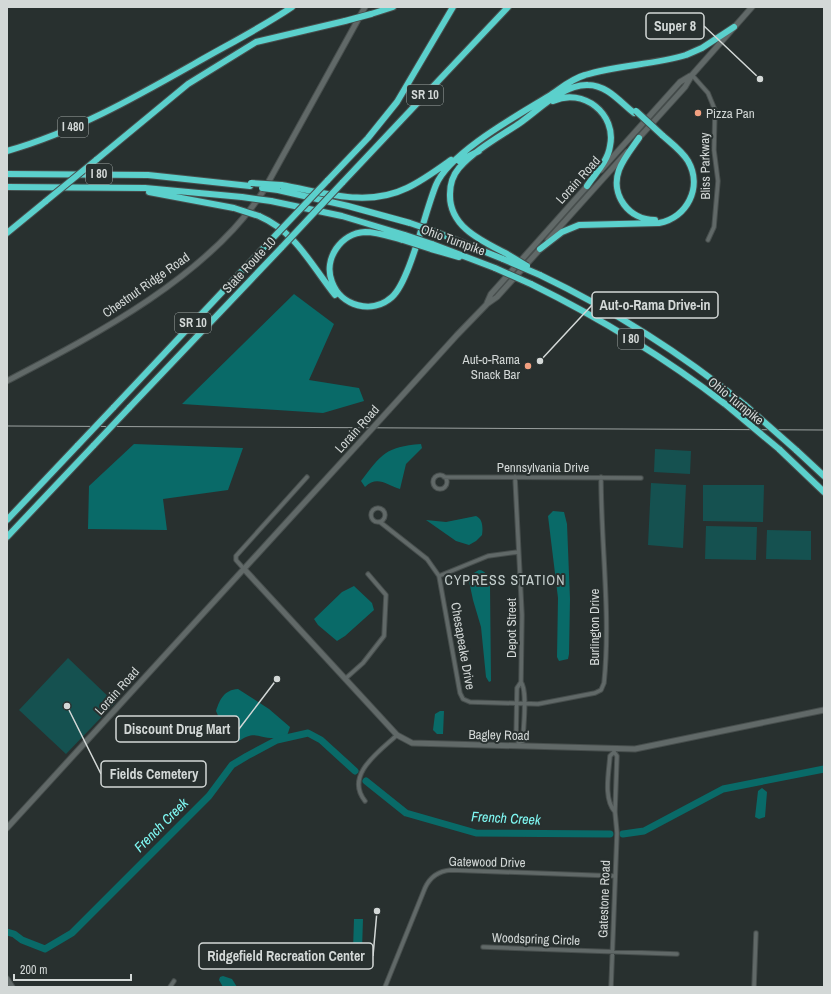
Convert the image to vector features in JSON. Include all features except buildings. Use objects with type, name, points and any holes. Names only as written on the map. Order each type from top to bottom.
[{"type":"highway","name":"I 480","points":[[7,151],[47,138],[96,117],[178,73],[292,7]]},
{"type":"highway","points":[[7,233],[188,84],[256,42],[345,22],[393,7]]},
{"type":"highway","name":"State Route 10","points":[[7,520],[368,138],[394,106],[414,75],[453,7]]},
{"type":"highway","name":"State Route 10","points":[[7,537],[508,7]]},
{"type":"highway","points":[[279,188],[347,198],[377,198],[408,188],[576,78],[586,74],[686,55],[702,48],[734,27]]},
{"type":"highway","points":[[540,249],[562,232],[579,225],[659,223],[671,220],[681,213],[692,194],[694,183],[693,173],[684,156],[611,89],[595,82],[578,82],[557,91]]},
{"type":"highway","points":[[505,256],[466,229],[456,218],[452,207],[450,192],[454,175],[461,166],[479,151],[568,90],[587,85],[606,90],[635,112]]},
{"type":"highway","points":[[541,108],[559,99],[579,98],[593,104],[606,119],[611,136],[610,150],[587,186]]},
{"type":"highway","points":[[639,138],[619,169],[617,180],[618,191],[624,205],[634,214],[644,219],[656,220],[670,216],[679,210],[688,197],[690,186],[690,174],[685,163],[661,136]]},
{"type":"highway","points":[[404,238],[368,232],[355,234],[344,240],[335,250],[330,265],[330,277],[338,292],[347,301],[364,306],[380,304],[395,293],[406,272],[436,184],[448,166],[469,149]]},
{"type":"highway","points":[[132,188],[234,208],[259,216],[278,226],[294,239],[342,301],[361,309],[377,308],[392,301],[403,287],[442,179],[457,162],[479,151]]},
{"type":"highway","name":"Ohio Turnpike","points":[[7,174],[133,175],[279,188],[410,223],[505,256],[609,312],[700,370],[744,405],[824,476]]},
{"type":"highway","name":"Ohio Turnpike","points":[[7,187],[132,188],[201,192],[271,201],[342,216],[431,246],[451,255],[473,259],[531,284],[584,311],[634,340],[725,404],[779,449],[824,492]]},
{"type":"street","name":"Chestnut Ridge Road","points":[[7,381],[85,340],[179,279],[228,233],[264,190],[365,7]]},
{"type":"street","name":"Lorain Road","points":[[7,828],[389,410],[487,304],[497,297],[685,87],[692,75],[752,7]]},
{"type":"street","name":"Lorain Road","points":[[487,304],[491,294],[680,82],[692,75]]},
{"type":"street","name":"Bliss Parkway","points":[[692,75],[708,93],[715,110],[714,150],[718,181],[714,227],[708,240]]},
{"type":"street","points":[[546,232],[551,237]]},
{"type":"street","points":[[440,475],[444,477],[447,481],[445,487],[439,490],[435,488],[433,483],[434,478],[440,475]]},
{"type":"street","points":[[244,569],[236,560],[236,556],[307,477]]},
{"type":"street","name":"Pennsylvania Drive","points":[[444,477],[641,478]]},
{"type":"street","name":"Depot Street","points":[[515,477],[522,615],[521,682],[524,690],[523,741],[519,744],[516,740],[516,703],[517,688],[521,682]]},
{"type":"street","name":"Burlington Drive","points":[[516,703],[542,703],[595,694],[601,690],[603,686],[606,614],[601,525],[601,477]]},
{"type":"street","name":"Chesapeake Drive","points":[[380,522],[385,517],[385,513],[382,509],[376,508],[372,511],[371,516],[375,522],[380,522],[427,559],[439,576],[461,697],[468,702],[516,703]]},
{"type":"street","points":[[439,576],[488,556],[518,552]]},
{"type":"street","name":"Bagley Road","points":[[244,569],[397,735],[409,742],[418,744],[519,744],[614,750],[647,747],[824,710]]},
{"type":"street","points":[[345,679],[365,660],[385,634],[386,595],[368,574]]},
{"type":"street","points":[[365,801],[360,793],[362,769],[397,735]]},
{"type":"street","name":"Gatestone Road","points":[[611,987],[617,756],[614,750],[610,756],[608,796],[609,805],[615,812]]},
{"type":"street","name":"Gatewood Drive","points":[[385,987],[425,888],[430,879],[437,874],[451,870],[615,876]]},
{"type":"street","points":[[754,987],[756,933]]},
{"type":"street","name":"Woodspring Circle","points":[[483,947],[677,954]]},
{"type":"street","points":[[7,979],[12,987]]},
{"type":"street","points":[[170,987],[174,981]]},
{"type":"shaded area","points":[[294,294],[334,324],[309,380],[359,388],[364,401],[323,413],[182,404]]},
{"type":"shaded area","points":[[134,444],[243,448],[228,490],[163,499],[167,530],[88,529],[89,486]]},
{"type":"shaded area","points":[[421,444],[422,448],[406,464],[400,489],[378,481],[369,483],[365,487],[361,481],[374,464],[385,454],[399,447]]},
{"type":"shaded area","points":[[655,449],[691,451],[690,474],[654,472]]},
{"type":"shaded area","points":[[651,483],[686,485],[683,548],[648,545]]},
{"type":"shaded area","points":[[703,485],[764,485],[763,522],[703,521]]},
{"type":"shaded area","points":[[553,511],[564,512],[567,524],[570,599],[569,654],[568,659],[559,661],[557,657],[558,598],[548,516]]},
{"type":"shaded area","points":[[476,516],[481,521],[482,535],[469,545],[456,541],[426,520],[446,522]]},
{"type":"shaded area","points":[[706,526],[757,527],[756,560],[705,559]]},
{"type":"shaded area","points":[[767,530],[811,531],[811,560],[766,559]]},
{"type":"shaded area","points":[[479,570],[485,573],[488,577],[490,585],[491,681],[489,682],[486,677],[481,627],[469,581],[472,574]]},
{"type":"shaded area","points":[[354,586],[372,603],[374,610],[345,636],[337,641],[318,625],[314,619],[342,592]]},
{"type":"shaded area","points":[[68,658],[115,703],[66,754],[19,710]]},
{"type":"shaded area","points":[[238,689],[269,709],[290,727],[287,736],[280,738],[268,738],[253,735],[239,741],[224,729],[216,711],[221,699],[226,693]]},
{"type":"shaded area","points":[[440,711],[444,711],[443,734],[437,734],[433,730],[435,714]]},
{"type":"shaded area","points":[[762,788],[767,792],[765,817],[759,819],[755,817],[758,791]]},
{"type":"shaded area","points":[[354,919],[363,919],[362,950],[353,950]]},
{"type":"shaded area","points":[[223,976],[232,979],[237,987],[223,987],[219,980],[220,977]]},
{"type":"waterway","name":"French Creek","points":[[7,932],[45,949],[72,933],[209,796],[232,765],[277,740],[308,733],[321,740],[355,771]]},
{"type":"waterway","name":"French Creek","points":[[623,834],[644,831],[723,789],[824,769]]},
{"type":"waterway","name":"French Creek","points":[[366,781],[406,813],[476,833],[610,834]]},
{"type":"railway","points":[[7,426],[824,430]]},
{"type":"place","name":"Super 8","points":[[760,79]]},
{"type":"place","name":"Pizza Pan","points":[[698,113]]},
{"type":"place","name":"Aut-o-Rama Drive-in","points":[[540,361]]},
{"type":"place","name":"Aut-o-Rama Snack Bar","points":[[528,366]]},
{"type":"place","name":"Discount Drug Mart","points":[[277,679]]},
{"type":"place","name":"Fields Cemetery","points":[[67,706]]},
{"type":"place","name":"Ridgefield Recreation Center","points":[[377,911]]},
{"type":"district","name":"CYPRESS STATION","points":[[505,580]]}]
